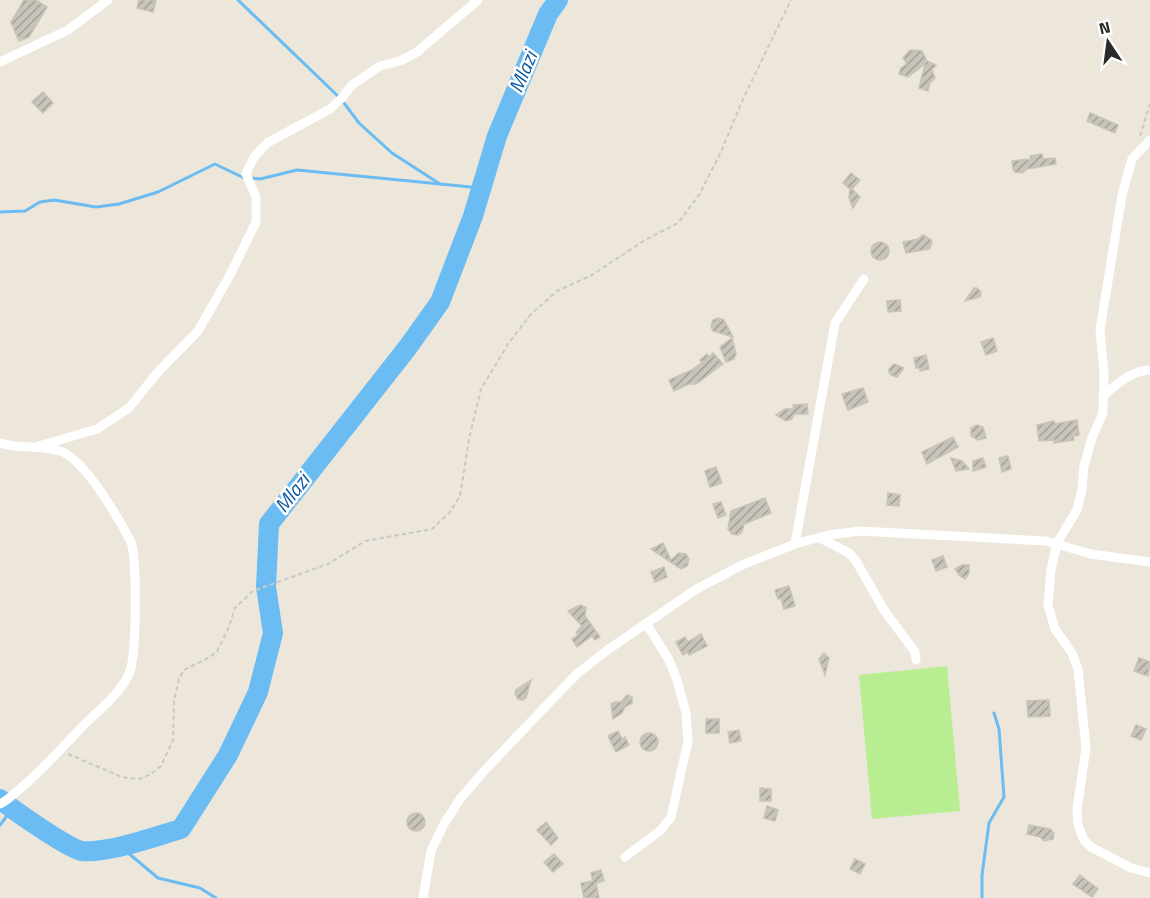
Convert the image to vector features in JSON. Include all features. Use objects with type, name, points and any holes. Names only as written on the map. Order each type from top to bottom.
[{"type":"street","points":[[0,62],[68,30],[108,0]]},
{"type":"street","points":[[39,446],[97,429],[129,408],[157,373],[198,331],[230,275],[256,222],[256,197],[246,174],[254,157],[267,143],[330,109],[352,85],[380,66],[400,62],[417,52],[478,0]]},
{"type":"street","points":[[1150,140],[1132,159],[1122,195],[1100,330],[1104,374],[1103,413],[1092,438],[1084,466],[1080,502],[1072,520],[1057,543],[1048,594],[1049,612],[1055,629],[1072,653],[1078,669],[1086,748],[1077,809],[1078,825],[1084,840],[1091,847],[1131,868],[1150,873]]},
{"type":"street","points":[[795,544],[835,323],[864,279]]},
{"type":"street","points":[[1103,396],[1123,380],[1144,370],[1150,370]]},
{"type":"street","points":[[0,443],[39,446],[67,453],[83,466],[123,528],[134,549],[135,560],[135,646],[130,672],[106,704],[42,769],[0,804]]},
{"type":"street","points":[[423,898],[431,850],[460,799],[577,674],[606,651],[695,590],[742,565],[795,544],[860,531],[1057,543],[1092,554],[1150,562]]},
{"type":"street","points":[[820,538],[849,553],[856,561],[884,610],[915,652],[916,660]]},
{"type":"street","points":[[625,857],[660,830],[671,817],[688,741],[686,713],[677,680],[669,660],[646,623]]},
{"type":"path","points":[[60,750],[122,777],[140,779],[151,774],[161,766],[173,740],[174,701],[179,679],[184,670],[217,651],[229,627],[234,608],[253,591],[328,564],[365,541],[432,529],[450,512],[460,496],[469,439],[482,389],[508,344],[531,314],[556,291],[592,275],[645,240],[678,223],[699,195],[720,154],[743,99],[791,0]]},
{"type":"path","points":[[1139,137],[1150,104]]},
{"type":"green space","points":[[947,666],[960,811],[872,819],[859,675]]},
{"type":"building","points":[[24,0],[36,0],[47,7],[29,37],[19,41],[11,22]]},
{"type":"building","points":[[139,0],[156,0],[153,12],[137,8]]},
{"type":"building","points":[[910,50],[922,51],[927,61],[936,65],[932,70],[935,78],[930,83],[928,91],[919,88],[925,64],[908,77],[899,74],[901,68],[907,64],[903,58]]},
{"type":"building","points":[[43,92],[53,103],[43,113],[32,102]]},
{"type":"building","points":[[1090,113],[1118,125],[1115,133],[1087,121]]},
{"type":"building","points":[[1042,154],[1043,159],[1055,158],[1056,164],[1027,169],[1022,173],[1015,172],[1013,169],[1012,161],[1031,159],[1030,156]]},
{"type":"building","points":[[851,173],[860,180],[852,189],[860,197],[853,208],[849,198],[850,189],[843,183]]},
{"type":"building","points":[[923,235],[931,240],[929,249],[906,253],[903,242],[918,239]]},
{"type":"building","points":[[880,242],[886,245],[889,251],[886,257],[880,260],[874,257],[871,251],[874,245]]},
{"type":"building","points":[[974,288],[981,292],[980,297],[965,301]]},
{"type":"building","points":[[900,300],[901,311],[888,312],[887,301]]},
{"type":"building","points":[[718,318],[724,320],[733,337],[713,331],[711,326],[713,320]]},
{"type":"building","points":[[732,338],[736,354],[734,359],[726,362],[720,347]]},
{"type":"building","points":[[993,338],[997,351],[986,355],[981,342]]},
{"type":"building","points":[[713,353],[723,364],[696,384],[689,384],[674,391],[669,380],[692,370],[702,362],[700,360],[707,354],[709,357]]},
{"type":"building","points":[[926,355],[929,369],[920,371],[920,368],[916,368],[914,358]]},
{"type":"building","points":[[894,364],[904,368],[897,377],[889,372]]},
{"type":"building","points":[[863,388],[868,402],[848,410],[842,394]]},
{"type":"building","points":[[807,404],[808,414],[794,414],[792,419],[786,421],[776,415],[785,409],[794,409],[793,405]]},
{"type":"building","points":[[1077,420],[1079,435],[1073,436],[1074,440],[1054,443],[1054,440],[1039,441],[1037,425],[1054,421],[1055,424]]},
{"type":"building","points":[[977,425],[983,427],[986,438],[978,440],[971,436],[971,428]]},
{"type":"building","points":[[953,437],[958,447],[927,464],[922,452]]},
{"type":"building","points":[[1008,456],[1011,469],[1002,472],[999,458]]},
{"type":"building","points":[[951,458],[962,461],[969,469],[956,471]]},
{"type":"building","points":[[983,458],[986,467],[973,471],[973,461]]},
{"type":"building","points":[[716,467],[722,483],[710,487],[705,471]]},
{"type":"building","points":[[888,493],[900,495],[899,506],[887,505]]},
{"type":"building","points":[[765,498],[771,513],[744,524],[742,532],[738,535],[732,534],[728,529],[731,511]]},
{"type":"building","points":[[721,502],[726,515],[718,518],[713,504]]},
{"type":"building","points":[[663,543],[671,560],[679,553],[686,554],[689,559],[687,566],[681,569],[651,549]]},
{"type":"building","points":[[943,556],[947,567],[936,571],[932,560]]},
{"type":"building","points":[[962,565],[969,565],[969,573],[965,579],[955,569]]},
{"type":"building","points":[[664,567],[667,577],[655,582],[651,572]]},
{"type":"building","points":[[789,586],[795,606],[784,609],[781,598],[778,599],[775,590]]},
{"type":"building","points":[[580,605],[586,607],[585,616],[600,637],[595,640],[592,636],[577,647],[572,639],[578,635],[576,632],[582,626],[568,611]]},
{"type":"building","points":[[701,634],[707,646],[689,655],[688,652],[683,655],[676,642],[685,637],[688,642]]},
{"type":"building","points":[[824,653],[829,658],[825,675],[819,659]]},
{"type":"building","points":[[1139,658],[1150,662],[1148,676],[1134,671]]},
{"type":"building","points":[[531,680],[526,698],[518,699],[515,694],[516,690]]},
{"type":"building","points":[[627,695],[632,697],[632,703],[613,719],[611,704],[621,702]]},
{"type":"building","points":[[1049,700],[1050,716],[1028,717],[1027,701]]},
{"type":"building","points":[[706,719],[719,719],[719,733],[706,733]]},
{"type":"building","points":[[1136,725],[1146,729],[1141,740],[1131,736]]},
{"type":"building","points":[[739,730],[741,741],[730,743],[728,732]]},
{"type":"building","points":[[618,731],[629,745],[616,752],[608,736]]},
{"type":"building","points":[[649,733],[657,738],[658,742],[653,750],[649,751],[641,746],[640,742],[645,734]]},
{"type":"building","points":[[760,788],[771,789],[771,801],[760,801]]},
{"type":"building","points":[[767,806],[778,810],[775,821],[764,818]]},
{"type":"building","points":[[416,813],[422,816],[425,822],[422,828],[416,831],[410,828],[407,822],[410,816]]},
{"type":"building","points":[[546,822],[558,838],[551,845],[537,830]]},
{"type":"building","points":[[1029,825],[1050,829],[1054,833],[1053,839],[1044,841],[1040,837],[1027,834]]},
{"type":"building","points":[[554,854],[563,864],[553,872],[544,862]]},
{"type":"building","points":[[855,859],[865,864],[860,874],[850,869]]},
{"type":"building","points":[[601,870],[604,881],[596,883],[599,898],[584,898],[581,883],[593,881],[591,873]]},
{"type":"building","points":[[1080,875],[1098,889],[1092,897],[1073,884]]},
{"type":"waterway","points":[[238,0],[341,99],[359,123],[392,153],[440,184]]},
{"type":"waterway","name":"Mlazi","points":[[0,799],[54,837],[82,851],[105,850],[181,829],[228,755],[258,692],[273,633],[266,587],[269,524],[408,347],[440,302],[473,216],[497,136],[548,14],[558,0]]},
{"type":"waterway","points":[[0,212],[25,211],[40,202],[54,200],[96,207],[119,204],[158,192],[215,164],[244,178]]},
{"type":"waterway","points":[[251,178],[260,179],[297,170],[481,188]]},
{"type":"waterway","points":[[982,898],[982,875],[989,823],[1004,797],[999,729],[994,713]]},
{"type":"waterway","points":[[0,825],[12,809]]},
{"type":"waterway","points":[[121,847],[158,878],[200,888],[216,898]]}]
